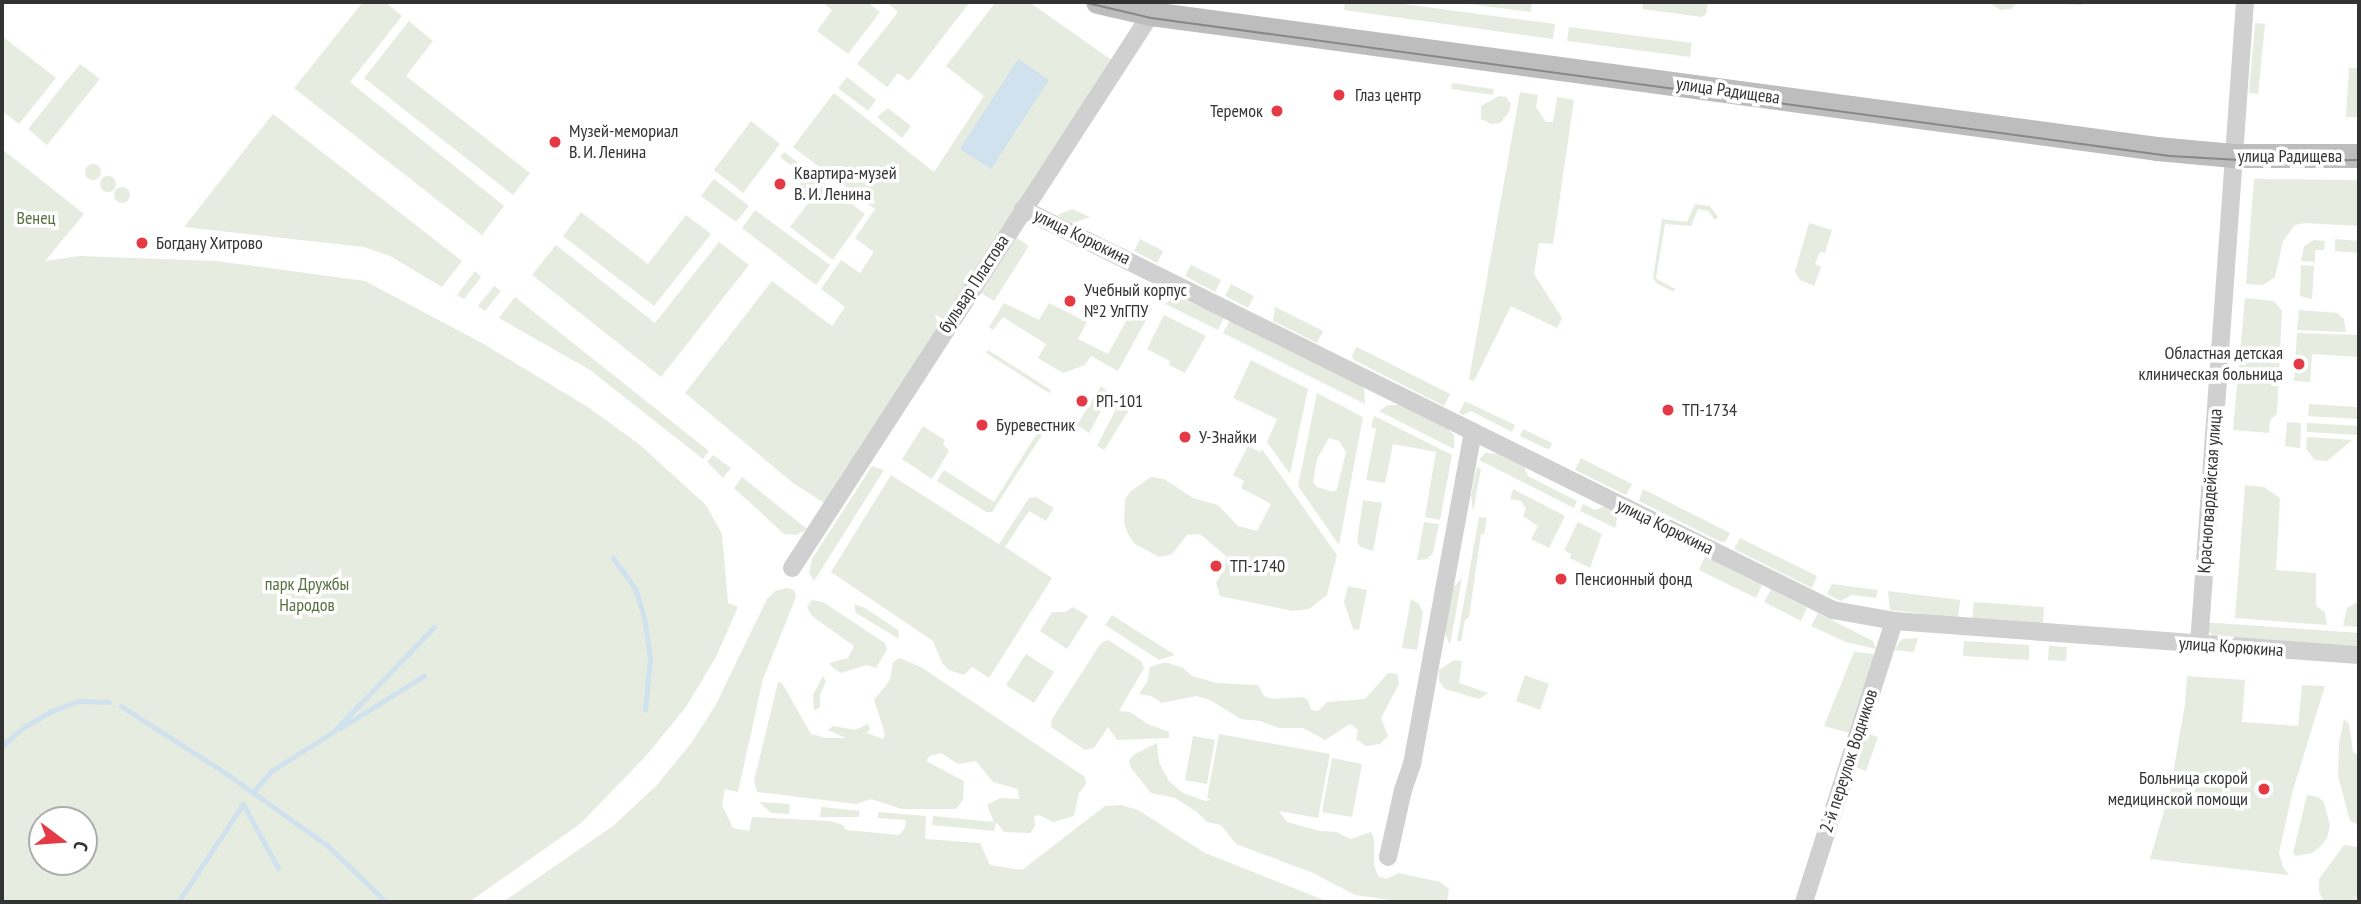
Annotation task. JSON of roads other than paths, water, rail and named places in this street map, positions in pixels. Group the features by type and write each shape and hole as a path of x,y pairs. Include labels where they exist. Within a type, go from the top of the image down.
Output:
{"street":[{"name":"улица Радищева","path":"1098,2 2157,149 2234,156 2359,156"},
{"name":"Красногвардейская улица","path":"2199,645 2245,2"},
{"name":"бульвар Пластова","path":"792,568 1155,8"},
{"name":"улица Корюкина","path":"1023,209 1833,610 1894,621 2359,655"},
{"path":"1388,857 1400,800 1412,764 1473,432"},
{"name":"2-й переулок Водников","path":"1804,902 1894,621"}],"water":[{"path":"1018,59 1049,80 991,169 960,149"}],"waterway":[{"path":"613,558 635,588 644,617 650,658 645,710"},
{"path":"253,792 271,771 333,732 434,627"},
{"path":"340,728 424,676"},
{"path":"2,746 24,727 52,711 78,701 109,702"},
{"path":"121,706 227,774 328,846 386,902"},
{"path":"178,902 243,804 278,868"}],"tram line":[{"path":"1083,2 1151,18 2170,156 2257,161 2359,160"}],"place":[{"name":"Глаз центр","path":"1339,95"},
{"name":"Теремок","path":"1277,111"},
{"name":"Музей-мемориал В. И. Ленина","path":"555,142"},
{"name":"Квартира-музей В. И. Ленина","path":"780,184"},
{"name":"Богдану Хитрово","path":"142,243"},
{"name":"Учебный корпус №2 УлГПУ","path":"1070,301"},
{"name":"Областная детская клиническая больница","path":"2299,364"},
{"name":"РП-101","path":"1082,401"},
{"name":"ТП-1734","path":"1668,410"},
{"name":"Буревестник","path":"982,425"},
{"name":"У-Знайки","path":"1185,437"},
{"name":"ТП-1740","path":"1216,566"},
{"name":"Пенсионный фонд","path":"1561,579"},
{"name":"Больница скорой медицинской помощи","path":"2264,789"}],"park label":[{"name":"Венец","path":"36,218"},
{"name":"парк Дружбы Народов","path":"307,595"}]}
